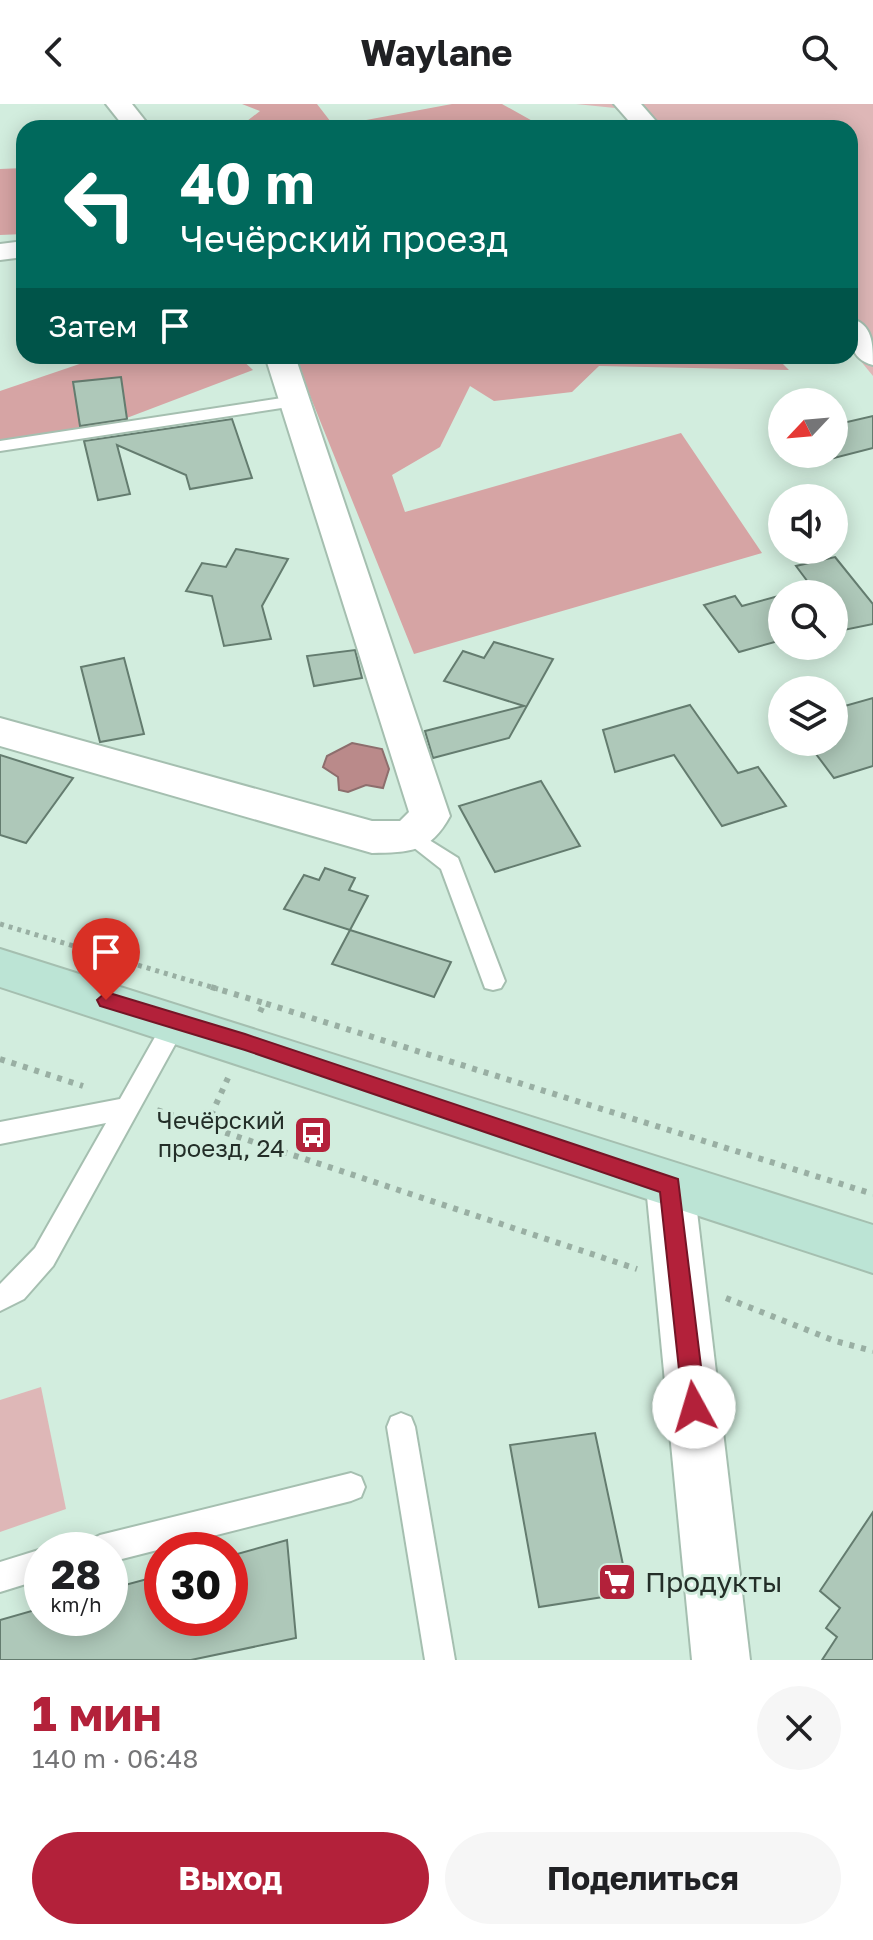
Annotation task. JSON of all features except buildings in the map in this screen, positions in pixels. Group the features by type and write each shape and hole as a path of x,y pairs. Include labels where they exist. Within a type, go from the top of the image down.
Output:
{"main road":[{"path":"0,968 176,1021 670,1186 873,1249"}],"street":[{"path":"119,104 132,120"},
{"path":"627,104 642,120"},
{"path":"858,337 873,356"},
{"path":"0,732 372,837 410,836 430,816 283,364"},
{"path":"670,1186 721,1660"}],"lane":[{"path":"0,446 295,401"},
{"path":"410,836 450,864 493,981"},
{"path":"0,1298 15,1290 44,1257 176,1021"},
{"path":"0,1133 129,1105"},
{"path":"401,1427 440,1660"},
{"path":"128,1543 351,1487"},
{"path":"0,1577 24,1570"}],"path":[{"path":"0,924 264,1003"},
{"path":"0,1059 129,1105 681,1281 835,1341 873,1351"},
{"path":"679,1131 873,1194"}],"shaded area":[{"path":"242,104 317,104 329,120 248,120 260,111"},
{"path":"452,104 502,104 531,120 366,120"},
{"path":"576,104 873,104 873,376 858,358 858,120 628,120 615,108"},
{"path":"16,168 16,234 0,235 0,169"},
{"path":"79,364 247,364 253,370 103,427 0,442 0,391"},
{"path":"297,364 783,364 789,370 599,366 572,392 494,401 470,386 440,447 392,475 405,512 681,433 762,553 414,654"},
{"path":"352,743 382,749 389,769 383,788 366,785 348,792 339,790 338,777 323,767 327,756"},
{"path":"41,1387 66,1509 0,1532 0,1400"}],"place":[{"name":"Чечёрский проезд, 24","path":"313,1135"},
{"name":"Продукты","path":"617,1582"}],"route":[{"path":"106,1000 245,1042 670,1186 694,1407"}]}
